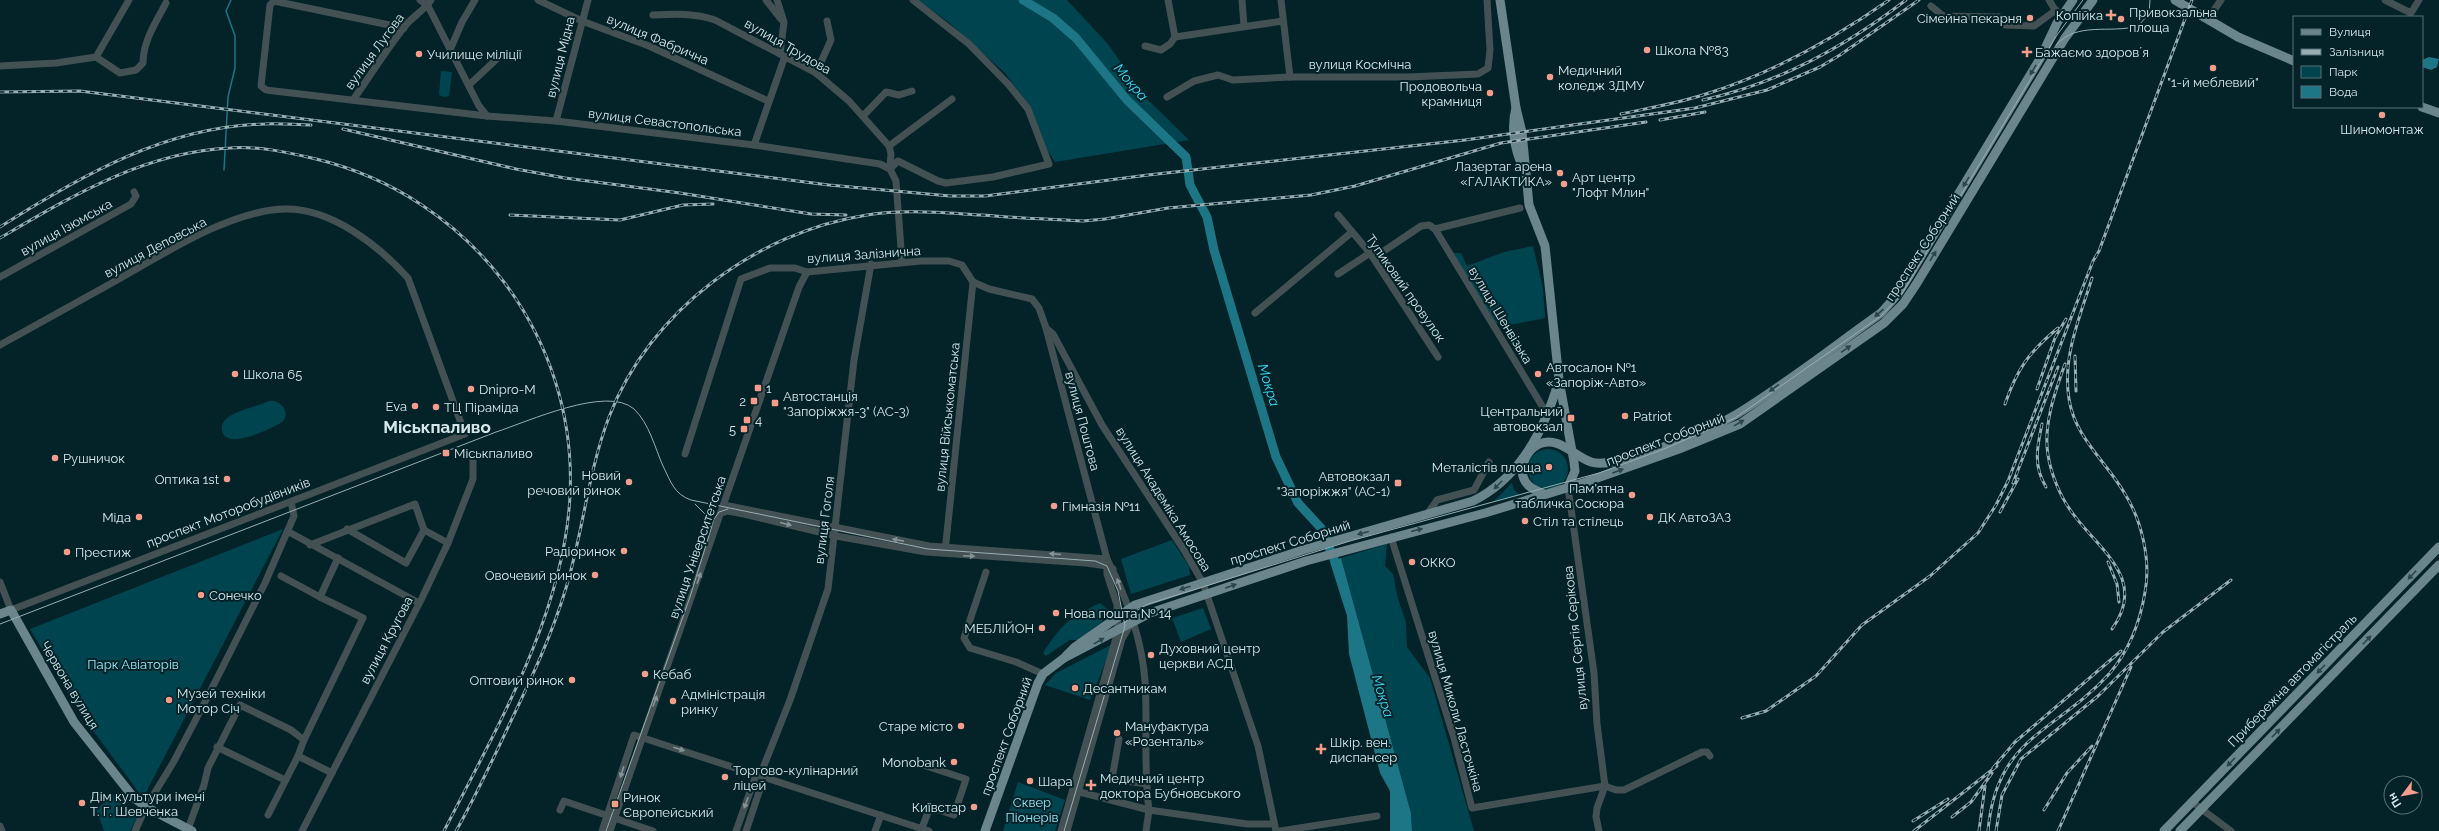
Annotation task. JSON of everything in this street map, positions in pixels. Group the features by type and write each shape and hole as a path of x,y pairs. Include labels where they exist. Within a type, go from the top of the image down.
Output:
{"main road":[{"path":"1500,0 1516,108 1528,206 1545,246 1559,380 1575,471 1568,488 1544,494 1528,484 1524,476 1523,466 1525,457 1547,414 1559,380"},
{"name":"проспект Соборний","path":"1571,450 1593,463 1610,462 1657,449 1736,415 1880,313 1895,298 2038,63 2059,20 2073,0"},
{"name":"проспект Соборний","path":"1568,488 1679,449 1740,424 1884,323 1903,304 2065,38 2092,0"},
{"path":"2175,0 2238,37 2293,61"},
{"path":"2054,31 2059,37 2065,38"},
{"path":"2423,106 2439,105"},
{"path":"2423,106 2439,113"},
{"path":"1895,298 1903,304"},
{"path":"1525,457 1532,448 1542,443 1552,442 1571,450"},
{"name":"проспект Соборний","path":"985,831 1043,674 1064,658 1075,647 1128,610 1153,598 1303,550 1473,501 1495,488 1525,457"},
{"name":"проспект Соборний","path":"1064,658 1118,631 1150,612 1207,595 1306,561 1390,537 1485,513 1544,494"},
{"name":"Прибережна автомагістраль","path":"2164,831 2439,547"},
{"name":"Прибережна автомагістраль","path":"2180,831 2439,565"},
{"name":"проспект Моторобудівників","path":"0,614 11,610"},
{"name":"Червона вулиця","path":"11,610 74,722 134,798 146,807 190,830"}],"street":[{"path":"96,57 129,0"},
{"path":"420,0 430,3 450,50 479,106 487,116"},
{"path":"450,50 462,22 475,0"},
{"name":"вулиця Фабрична","path":"538,0 582,21 649,46 768,101"},
{"name":"вулиця Мідна","path":"556,120 588,0"},
{"path":"766,0 784,22"},
{"path":"754,145 782,55 784,22 777,0"},
{"path":"890,169 898,161 938,181 946,183 994,177 1049,164 1028,109 1010,85 969,44 913,0"},
{"path":"1168,0 1175,37"},
{"path":"1242,0 1244,26"},
{"path":"1281,0 1290,77"},
{"name":"вулиця Космічна","path":"1167,97 1194,81 1218,75 1233,80 1290,77 1408,77 1478,74 1488,68 1490,50 1487,0"},
{"path":"2049,0 2056,10 2059,20"},
{"path":"2208,19 2221,0"},
{"path":"2385,0 2411,13 2419,0"},
{"name":"вулиця Севастопольська","path":"404,28 274,2 270,5 261,86 266,90 487,116 556,120 754,145 880,164 890,169"},
{"path":"0,66 56,63 96,57 120,73 136,70 143,63 143,53 149,34 166,3"},
{"name":"вулиця Лугова","path":"353,100 404,28 416,14 430,3"},
{"path":"1931,6 1943,16 2000,17 2005,25 2034,26 2056,10"},
{"name":"вулиця Трудова","path":"653,15 700,15 733,28 816,73 836,89 863,116 889,146"},
{"path":"816,73 831,40 827,21"},
{"path":"1145,46 1161,50 1170,44 1175,37 1283,21"},
{"path":"469,85 501,55"},
{"path":"863,116 886,92 905,94 912,91"},
{"path":"902,262 898,190 890,169 892,154 889,146 952,99"},
{"name":"вулиця Ізюмська","path":"0,277 131,204 136,196 134,192"},
{"path":"1338,274 1370,253 1378,255 1421,226 1429,225 1435,228 1520,208"},
{"name":"вулиця Деповська","path":"0,345 187,241 233,221 259,212 286,209 322,215 367,242 392,261 408,278 465,434"},
{"name":"Тупиковий провулок","path":"1338,215 1370,253 1438,357"},
{"name":"вулиця Шенвізька","path":"1435,228 1547,414"},
{"path":"1255,313 1352,232"},
{"name":"вулиця Залізнична","path":"686,454 741,279 770,268 795,268 807,272 871,264 902,262 956,262 962,265 973,282"},
{"name":"вулиця Гоголя","path":"763,768 790,700 828,589 836,532 854,360 871,264"},
{"name":"вулиця Університетська","path":"602,831 611,817 642,737 799,287 807,272"},
{"name":"вулиця Поштова","path":"973,282 990,289 1032,298 1039,308 1046,328 1109,567 1132,622 1145,682 1149,810 1146,831"},
{"name":"вулиця Військкоматська","path":"945,551 973,282"},
{"name":"вулиця Академіка Амосова","path":"1046,328 1053,334 1102,424 1188,555 1203,583 1258,746 1275,827"},
{"name":"проспект Моторобудівників","path":"11,610 465,434"},
{"name":"вулиця Кругова","path":"302,831 420,603 448,543 473,479 473,455"},
{"path":"1428,513 1437,500 1474,490 1489,462"},
{"name":"вулиця Сергія Серікова","path":"1568,488 1592,657 1598,731 1605,786"},
{"path":"135,831 146,807 173,763 207,698 288,532 294,516 292,502"},
{"path":"310,545 347,529 414,504 424,530 448,543"},
{"path":"724,505 836,532"},
{"path":"721,514 728,511 945,551 1109,567 1117,605 1118,631 1067,831"},
{"path":"347,529 406,562 424,530"},
{"path":"288,532 420,603"},
{"name":"вулиця Миколи Ласточкіна","path":"1390,537 1454,738 1472,808 1605,786 1616,790 1624,790 1702,752 1707,752 1710,756"},
{"path":"320,596 338,558"},
{"path":"986,572 964,638 966,643 970,648 1016,662 1043,674"},
{"path":"268,815 298,756 304,740 363,618 281,576"},
{"name":"Червона вулиця","path":"0,582 11,610"},
{"path":"1061,831 1077,791 1122,639 1132,622"},
{"path":"190,830 208,768 217,747 240,705 291,730 304,740"},
{"name":"вулиця Університетська","path":"610,831 611,817 634,735 642,737"},
{"path":"642,737 929,831"},
{"path":"1119,740 1112,779 1147,784"},
{"path":"217,747 285,780"},
{"path":"298,756 332,773"},
{"path":"922,828 930,807 954,815 966,779 926,766"},
{"path":"736,831 756,775"},
{"path":"746,831 764,777"},
{"path":"1599,831 1596,817 1597,808 1605,786"},
{"path":"1077,791 1149,810 1275,827"},
{"path":"560,810 564,801 653,831"},
{"path":"2192,802 2231,831"},
{"path":"875,831 881,815"},
{"path":"1280,831 1377,816"},
{"path":"0,826 2,831"}],"green space":[{"path":"918,0 1067,0 1107,43 1148,100 1189,140 1055,162 1047,150 1031,108 1005,73 947,21"},
{"path":"441,71 452,72 449,96 444,97 439,95"},
{"path":"1533,246 1543,288 1545,318 1510,325 1499,301 1499,321 1496,324 1453,253 1461,253 1467,266 1504,252"},
{"path":"269,401 274,401 282,406 286,413 283,421 248,437 231,439 225,436 222,427 226,419 240,411"},
{"path":"1552,449 1559,452 1565,458 1568,469 1567,477 1559,486 1552,489 1544,489 1537,486 1529,477 1528,465 1531,458 1540,450"},
{"path":"1512,483 1514,490 1520,495 1493,502"},
{"name":"Парк Авіаторів","path":"283,529 143,798 80,713 30,629"},
{"path":"1172,540 1189,566 1190,575 1131,594 1121,559"},
{"path":"1387,544 1385,566 1393,574 1398,599 1406,622 1407,647 1430,678 1474,831 1412,831 1411,813 1341,558"},
{"path":"1100,603 1108,610 1102,622 1078,640 1070,640 1046,656 1043,653 1055,635 1067,623 1081,613"},
{"path":"1203,608 1211,629 1181,642 1172,618"},
{"path":"1113,644 1090,700 1045,685 1056,673"},
{"name":"Сквер Піонерів","path":"1018,782 1065,800 1055,831 1003,831"},
{"path":"115,794 138,817 130,831 104,831 96,809"}],"water":[{"path":"2429,57 2439,59 2437,67 2431,70 2423,67 2423,60"},
{"path":"1341,558 1411,813 1412,831 1390,831 1390,791 1380,773 1349,654 1347,616 1330,562"}],"waterway":[{"path":"224,170 228,97 235,68 235,36 226,11 231,0"},
{"name":"Мокра","path":"1023,0 1053,18 1076,38 1127,100 1186,157 1190,185 1207,217 1214,250 1276,457 1298,503 1321,528 1339,571"}],"tram line":[{"path":"1124,624 1134,612 1148,604 1350,541 1599,473 1664,449 1735,418 1881,316 1901,295 2057,35 2083,0"},
{"path":"2056,45 2064,38 2074,33 2138,26 2149,14 2150,0"},
{"path":"0,624 546,414 587,403 605,401 622,403 634,409 644,421 671,482 677,491 691,500 928,549 1095,561 1107,566 1118,591 1125,626 1064,831"},
{"path":"695,504 708,517 711,529"},
{"path":"606,831 690,597 714,519 719,512 728,509"}],"railway":[{"path":"1621,114 1696,97 1731,86 1755,76 1824,42 1868,15 1889,0"},
{"path":"1703,100 1758,84 1810,61 1859,33 1906,0"},
{"path":"0,92 80,91 829,185 950,196 985,196 1148,175 1465,140 1695,108 1767,90 1820,67 1840,55 1919,0"},
{"path":"1742,718 1766,711 1816,676 1862,625 1930,576 1978,533 1996,505 2008,481 2093,261 2099,251 2192,0"},
{"path":"1660,120 1705,112"},
{"path":"456,831 518,706 541,657 554,623 572,567 602,438 609,417 627,379 651,344 679,311 711,283 747,259 785,239 826,224 867,215 896,212 924,212 1083,221 1105,219 1168,208 1311,195 1355,186 1501,143 1646,122"},
{"path":"0,227 30,208 93,173 126,157 159,144 194,134 229,127 271,124 311,125"},
{"path":"343,129 516,169 565,178 680,193 811,214 846,215"},
{"path":"0,238 82,192 138,167 198,151 230,148 262,149 316,159 371,178 422,205 466,240 504,282 534,329 555,381 568,437 570,496 565,540 555,584 541,627 524,670 505,711 444,831"},
{"path":"510,215 620,220 683,205 713,204"},
{"path":"1988,831 1993,799 2003,775 2016,755 2032,738 2090,693 2110,673 2129,645 2137,625 2143,603 2147,580 2146,554 2136,516 2125,494 2084,437 2072,413 2069,399 2067,383 2073,337 2092,278"},
{"path":"2037,389 2055,338 2066,319"},
{"path":"2005,404 2014,381 2025,362 2039,345 2058,328"},
{"path":"2075,356 2076,391"},
{"path":"2065,364 2054,397 2047,432 2049,462 2060,492 2067,505 2115,565 2122,579 2125,594 2122,611 2112,629"},
{"path":"2013,483 2058,367"},
{"path":"2042,424 2037,456 2039,472 2046,487"},
{"path":"2000,512 2018,479"},
{"path":"2108,562 2117,584 2119,602"},
{"path":"1996,831 2002,795 2021,759 2098,696 2163,632 2231,580"},
{"path":"1993,768 2015,742 2121,651"},
{"path":"2058,831 2131,667"},
{"path":"2044,810 2067,773 2092,746"},
{"path":"1914,831 1997,766"},
{"path":"1952,817 1971,802 1992,773"},
{"path":"1979,831 1985,786"},
{"path":"1913,821 1948,799"}],"place":[{"name":"Копійка","path":"2111,15"},
{"name":"Сімейна пекарня","path":"2030,18"},
{"name":"Привокзальна площа","path":"2121,19"},
{"name":"Школа №83","path":"1647,50"},
{"name":"Бажаємо здоровʼя","path":"2027,52"},
{"name":"Училище міліції","path":"419,54"},
{"name":"\"1-й меблевий\"","path":"2213,68"},
{"name":"Медичний коледж ЗДМУ","path":"1550,77"},
{"name":"Продовольча крамниця","path":"1490,93"},
{"name":"Шиномонтаж","path":"2382,115"},
{"name":"Лазертаг арена «ГАЛАКТИКА»","path":"1560,173"},
{"name":"Арт центр \"Лофт Млин\"","path":"1564,184"},
{"name":"Школа 65","path":"235,374"},
{"name":"Автосалон №1 «Запоріж-Авто»","path":"1538,374"},
{"name":"1","path":"758,388"},
{"name":"Dnipro-M","path":"471,389"},
{"name":"2","path":"754,401"},
{"name":"Автостанція \"Запоріжжя-3\" (АС-3)","path":"775,403"},
{"name":"Eva","path":"415,406"},
{"name":"ТЦ Піраміда","path":"436,407"},
{"name":"Patriot","path":"1625,416"},
{"name":"Центральний автовокзал","path":"1571,418"},
{"name":"4","path":"747,420"},
{"name":"5","path":"744,429"},
{"name":"Міськпаливо","path":"446,453"},
{"name":"Рушничок","path":"55,458"},
{"name":"Металістів площа","path":"1549,467"},
{"name":"Оптика 1st","path":"227,479"},
{"name":"Новий речовий ринок","path":"629,482"},
{"name":"Автовокзал \"Запоріжжя\" (АС-1)","path":"1398,483"},
{"name":"Пам'ятна табличка Сосюра","path":"1632,495"},
{"name":"Гімназія №11","path":"1054,506"},
{"name":"Міда","path":"139,517"},
{"name":"ДК АвтоЗАЗ","path":"1650,517"},
{"name":"Стіл та стілець","path":"1525,521"},
{"name":"Радіоринок","path":"624,551"},
{"name":"Престиж","path":"67,552"},
{"name":"ОККО","path":"1412,562"},
{"name":"Овочевий ринок","path":"595,575"},
{"name":"Сонечко","path":"201,595"},
{"name":"Нова пошта № 14","path":"1056,613"},
{"name":"МЕБЛІЙОН","path":"1042,628"},
{"name":"Духовний центр церкви АСД","path":"1151,655"},
{"name":"Кебаб","path":"645,674"},
{"name":"Оптовий ринок","path":"572,680"},
{"name":"Десантникам","path":"1075,688"},
{"name":"Музей техніки Мотор Січ","path":"169,700"},
{"name":"Адміністрація ринку","path":"673,701"},
{"name":"Старе мiсто","path":"961,726"},
{"name":"Мануфактура «Розенталь»","path":"1117,733"},
{"name":"Шкір. вен. диспансер","path":"1321,749"},
{"name":"Monobank","path":"954,762"},
{"name":"Торгово-кулінарний ліцей","path":"725,777"},
{"name":"Шара","path":"1030,781"},
{"name":"Медичний центр доктора Бубновського","path":"1091,785"},
{"name":"Дім культури імені Т. Г. Шевченка","path":"82,803"},
{"name":"Ринок Європейський","path":"615,804"},
{"name":"Київстар","path":"974,807"}],"district":[{"name":"Міськпаливо","path":"437,427"}]}
